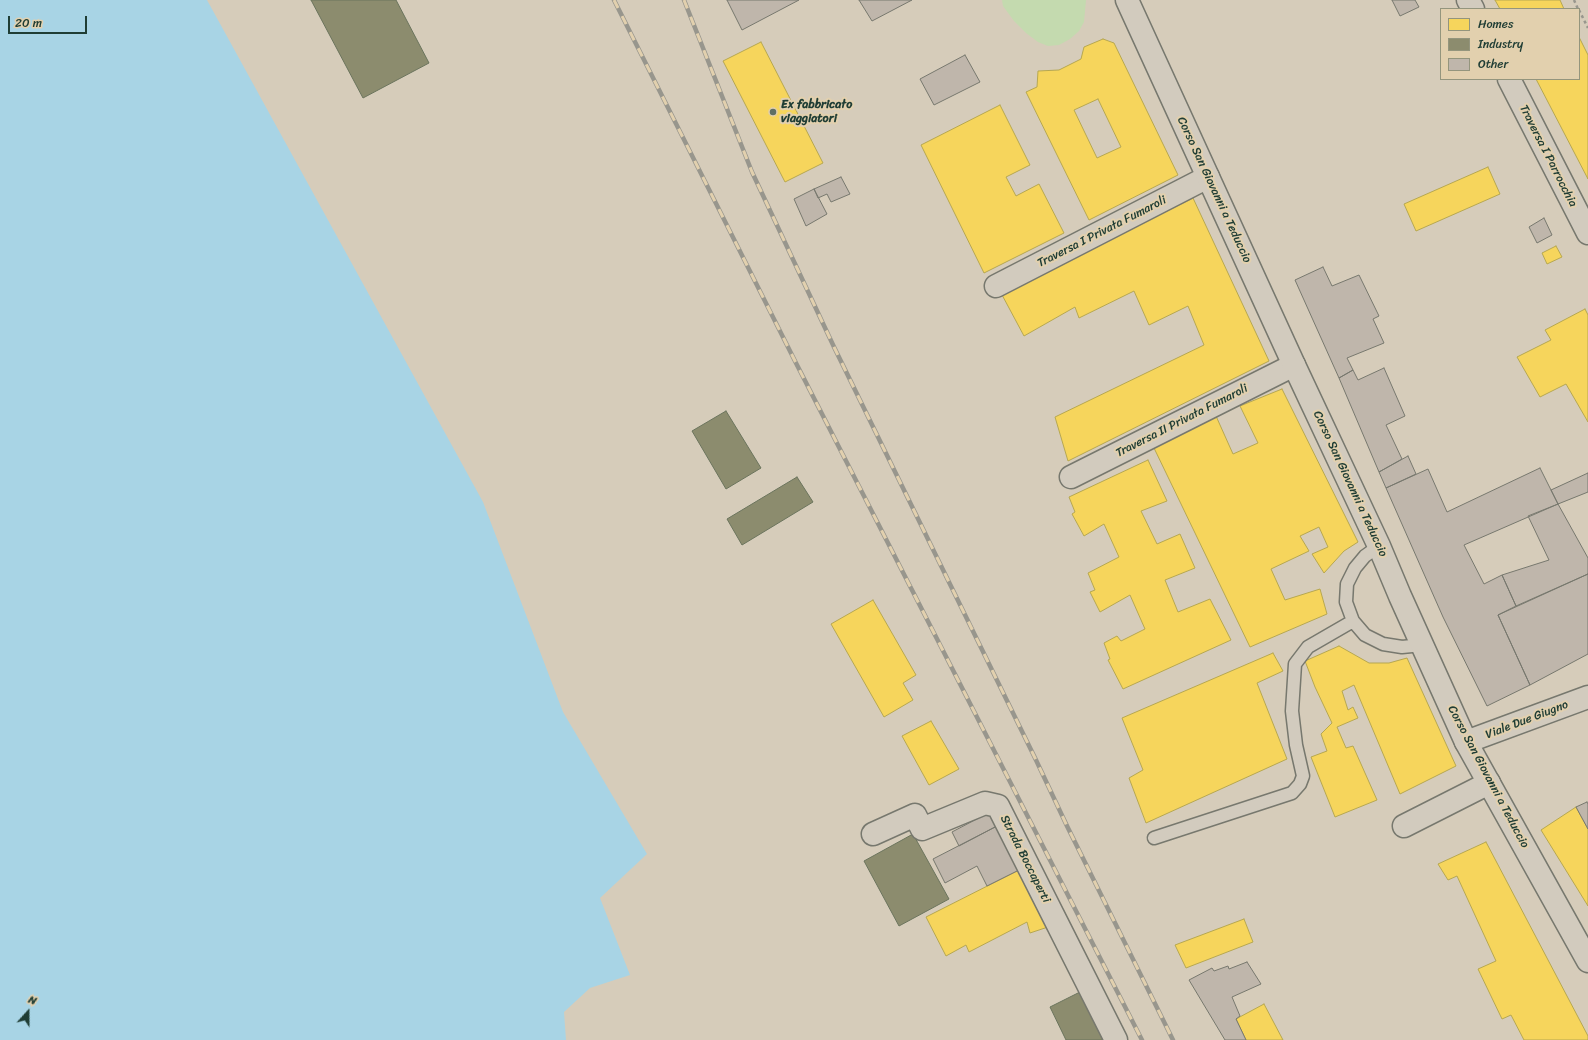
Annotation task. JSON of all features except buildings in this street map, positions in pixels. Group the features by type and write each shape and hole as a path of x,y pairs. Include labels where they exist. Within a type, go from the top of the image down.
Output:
{"street":[{"name":"Corso San Giovanni a Teduccio","path":"1127,0 1294,365 1379,546 1466,742 1588,961"},
{"name":"Traversa I Parrocchia","path":"1510,80 1588,233"},
{"name":"Traversa I Privata Fumaroli","path":"996,286 1208,177"},
{"name":"Traversa II Privata Fumaroli","path":"1071,477 1294,365"},
{"name":"Viale Due Giugno","path":"1466,742 1588,697"},
{"path":"1404,826 1489,783"},
{"name":"Strada Boccaperti","path":"873,834 915,815 922,828 985,803 998,806 1116,1040"}],"lane":[{"path":"1379,546 1365,556 1355,568 1348,584 1346,602 1353,621 1365,635 1383,644 1402,647 1422,645"},
{"path":"1154,838 1292,793 1300,784 1303,776 1296,745 1292,711 1295,664 1308,647 1353,621"}],"path":[{"path":"1580,12 1588,28"}],"green space":[{"path":"1002,0 1086,0 1084,22 1079,31 1070,39 1059,45 1048,46 1038,42 1014,21 1003,6"}],"water":[{"path":"0,0 207,0 483,502 563,712 647,854 600,898 630,975 590,988 564,1012 566,1040 0,1040"}],"railway":[{"path":"614,0 797,365 1142,1040"},
{"path":"684,0 752,172 834,347 1173,1040"}],"place":[{"name":"Ex fabbricato viaggiatori","path":"773,112"}]}
